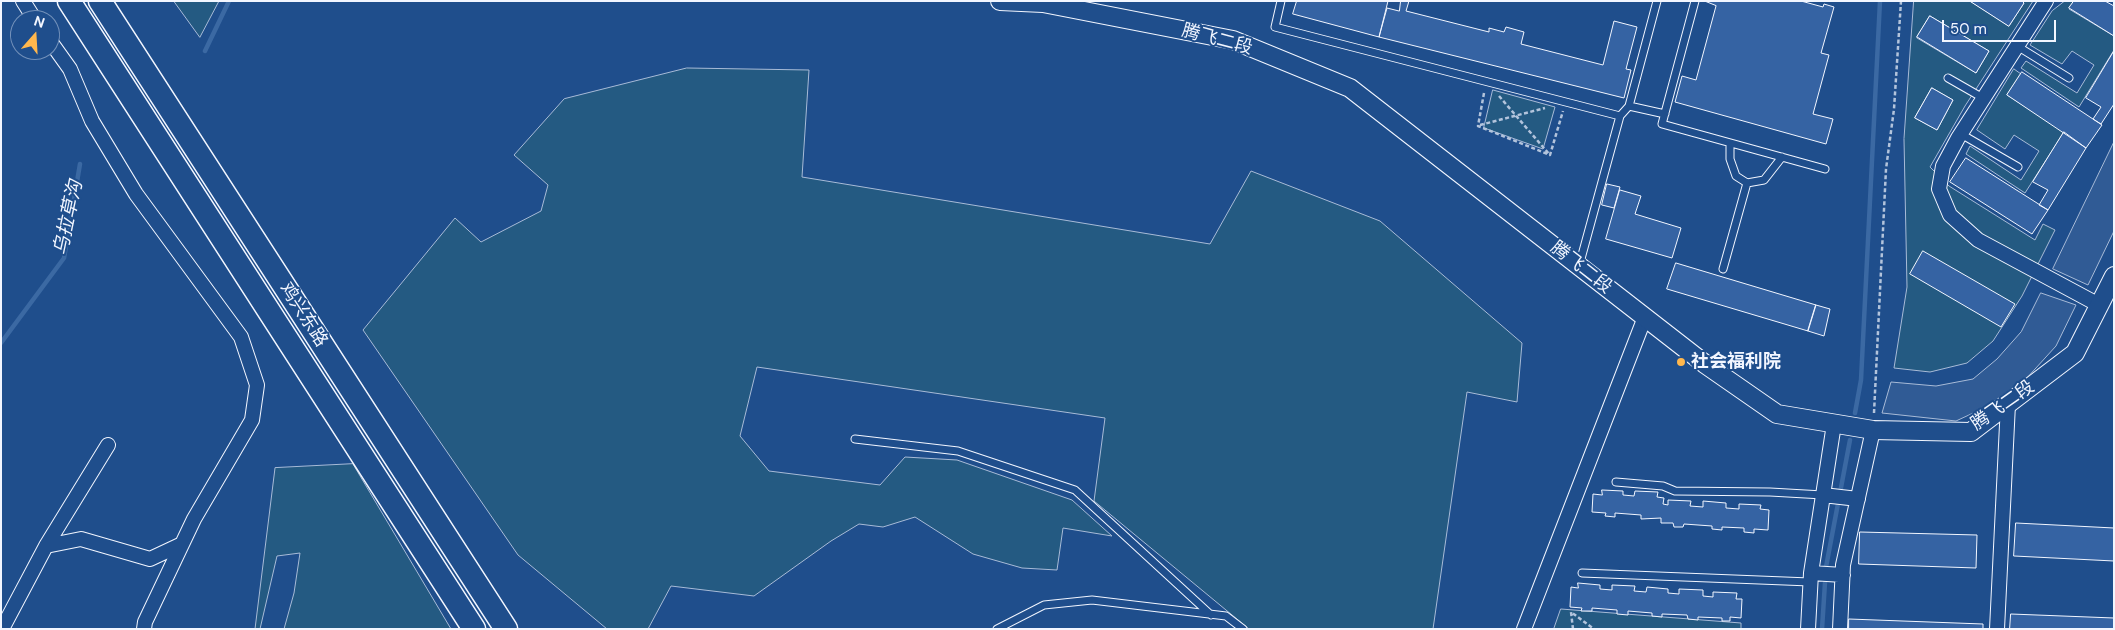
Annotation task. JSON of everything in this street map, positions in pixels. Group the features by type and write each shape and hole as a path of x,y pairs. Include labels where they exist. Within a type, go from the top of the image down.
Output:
{"highway":[{"name":"鸡兴东路","path":"70,1 474,629"},
{"name":"鸡兴东路","path":"100,1 506,629"}],"street":[{"name":"腾飞二段","path":"1000,1 1043,3 1233,40 1350,88 1705,364 1777,414 1873,430 1971,432 2074,353 2114,276"},
{"path":"2046,1 1960,134 1942,166 1939,189 1950,215 1978,240 2099,305"},
{"path":"60,56 70,70 92,121 136,194 241,337 257,384 252,420 194,519 145,622 144,629"},
{"path":"1524,629 1645,317"},
{"path":"1997,629 2008,404"},
{"path":"1808,629 1811,578 1834,424"},
{"path":"1840,629 1842,575 1873,430"},
{"path":"2,629 46,546 108,445"},
{"path":"1823,494 1858,499"},
{"path":"46,546 80,539 150,559 182,544"},
{"path":"1811,578 1842,575"}],"lane":[{"path":"1282,1 1275,27 1620,116"},
{"path":"1579,266 1620,116 1629,106 1657,1"},
{"path":"1695,1 1662,124 1825,169"},
{"path":"2016,46 2069,78"},
{"path":"1948,78 1983,98"},
{"path":"1629,106 1665,114"},
{"path":"1960,134 2018,167"},
{"path":"1730,143 1730,159 1736,176 1747,183 1764,180 1782,157"},
{"path":"1723,269 1747,183"},
{"path":"855,438 958,451 1075,490 1211,615"},
{"path":"1616,482 1663,486 1675,491 1823,494"},
{"path":"1582,573 1811,578"},
{"path":"996,629 1044,605 1092,600 1226,616 1242,629"}],"path":[{"path":"1873,430 1886,169 1894,109 1901,1"},
{"path":"1486,82 1550,155"},
{"path":"1478,126 1486,82"},
{"path":"1478,126 1565,102"},
{"path":"1550,155 1565,102"},
{"path":"1478,126 1550,155"},
{"path":"1574,629 1571,612 1594,629"}],"shaded area":[{"path":"174,1 219,1 200,37"},
{"path":"1914,1 1970,1 2009,26 2024,3 2022,1 2033,1 1965,106 1930,167 1949,186 2035,240 2043,224 2055,230 2022,296 1993,341 1967,363 1930,372 1894,368 1907,287 1904,139","holes":["1930,16 1989,51 1976,73 1917,38","1932,88 1953,100 1937,130 1915,118"]},
{"path":"2065,1 2074,1 2069,9 2114,36 2114,50 2079,107 2021,68 2026,61 2077,93 2094,65 2072,51 2062,64 2030,45 2052,11"},
{"path":"687,68 809,70 802,177 1210,244 1251,171 1380,221 1522,343 1517,402 1467,392 1433,629 1249,629 1094,501 1105,418 757,367 740,436 769,471 880,485 905,457 957,460 1072,500 1112,536 1063,528 1057,570 1022,568 973,554 915,517 883,527 859,524 831,541 754,596 671,586 648,629 607,629 518,555 363,330 455,218 481,242 541,211 548,185 514,155 564,99"},
{"path":"2014,69 2021,74 2007,95 2064,132 2025,193 1966,154 1970,146 2021,180 2039,151 2014,135 2005,149 1977,130"},
{"path":"1493,90 1555,107 1543,149 1484,128"},
{"path":"2114,142 2114,231 2088,285 2053,269"},
{"path":"2041,293 2076,305 2056,346 2025,380 1984,408 1956,421 1882,413 1891,382 1936,386 1973,379 1997,359 2021,332"},
{"path":"353,464 451,629 284,629 294,593 300,553 277,556 260,629 255,629 275,468"},
{"path":"1561,609 1741,623 1741,629 1554,629"}],"building":[{"path":"1297,1 1388,1 1379,37 1293,14"},
{"path":"1401,1 1409,1 1406,11 1489,32 1489,28 1504,32 1506,27 1524,32 1521,44 1603,65 1614,21 1637,27 1626,69 1631,70 1624,98 1379,37 1387,8 1399,11"},
{"path":"1705,1 1801,1 1823,7 1824,4 1834,7 1821,53 1829,55 1813,114 1833,119 1826,144 1675,102 1682,76 1696,80 1716,6"},
{"path":"1970,1 2022,1 2024,3 2009,26"},
{"path":"2074,1 2105,1 2114,6 2114,36 2069,8"},
{"path":"1930,16 1989,51 1976,73 1917,37"},
{"path":"2114,51 2114,104 2101,124 2093,119 2101,107 2086,98"},
{"path":"2022,72 2102,125 2086,148 2007,95"},
{"path":"1932,88 1953,100 1937,130 1915,118"},
{"path":"2064,132 2086,148 2048,210 2039,205 2048,190 2033,182"},
{"path":"1966,158 2048,210 2032,234 1950,182"},
{"path":"1607,184 1620,187 1614,208 1602,205"},
{"path":"1620,190 1641,196 1635,214 1681,228 1672,258 1606,239"},
{"path":"1923,251 2015,304 2001,327 1910,274"},
{"path":"1676,263 1816,305 1808,331 1667,289"},
{"path":"1816,305 1830,309 1824,336 1808,331"},
{"path":"1602,490 1623,491 1623,495 1634,496 1635,491 1658,492 1657,497 1664,498 1663,504 1668,505 1668,500 1691,501 1690,506 1703,507 1703,501 1726,503 1726,508 1739,509 1739,504 1761,505 1760,509 1769,510 1768,530 1754,529 1754,533 1744,532 1744,528 1722,527 1722,530 1712,529 1712,526 1684,524 1683,527 1674,527 1673,523 1661,523 1661,518 1641,519 1641,515 1615,513 1615,517 1605,516 1606,513 1592,512 1593,494 1602,495"},
{"path":"2016,523 2114,528 2114,561 2014,556"},
{"path":"1860,532 1977,535 1976,568 1859,564"},
{"path":"1578,583 1600,585 1600,589 1612,590 1612,585 1635,586 1634,591 1646,592 1647,587 1668,589 1668,593 1679,594 1679,589 1703,590 1703,596 1713,597 1713,592 1737,593 1736,599 1742,599 1741,618 1730,617 1730,621 1722,621 1722,618 1698,617 1698,620 1688,619 1687,615 1662,614 1662,617 1652,616 1652,613 1628,611 1628,615 1617,614 1617,610 1592,608 1592,611 1581,611 1582,608 1570,607 1571,587 1578,588"},
{"path":"2011,614 2114,618 2114,629 2010,629"},
{"path":"1849,619 1983,624 1983,629 1849,629"}],"waterway":[{"path":"205,51 229,1"},
{"path":"1855,413 1861,380 1880,1"},
{"name":"乌拉草沟","path":"1,343 64,258 80,164"},
{"path":"1822,629 1826,567 1850,440"}],"place":[{"name":"社会福利院","path":"1681,362"}]}
